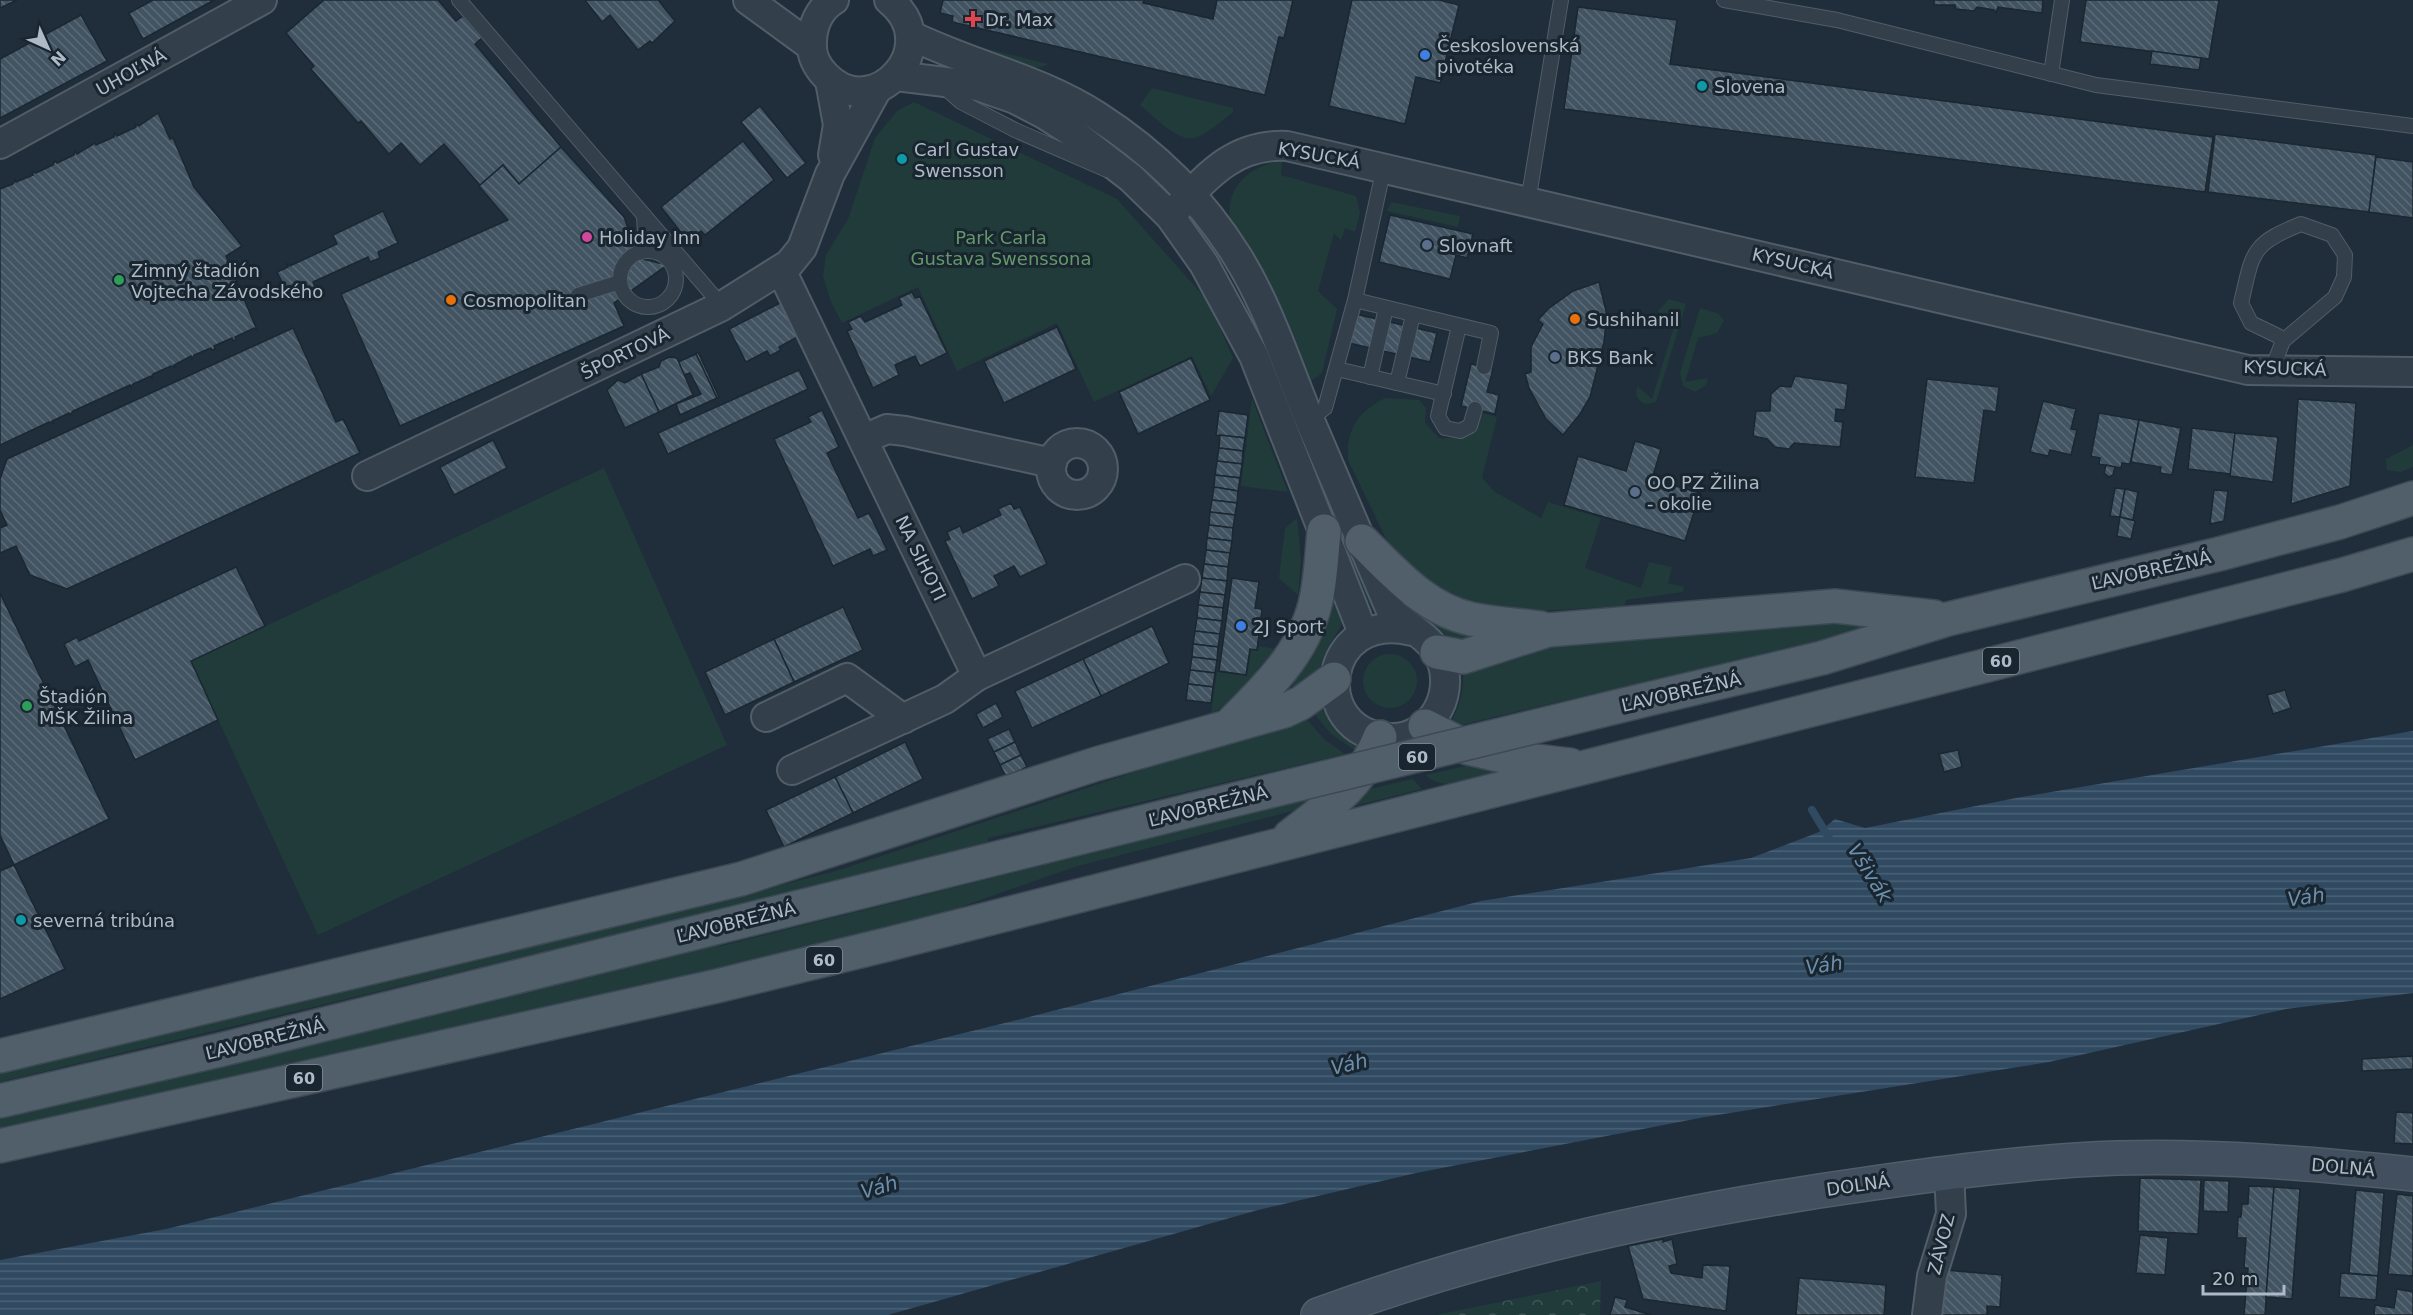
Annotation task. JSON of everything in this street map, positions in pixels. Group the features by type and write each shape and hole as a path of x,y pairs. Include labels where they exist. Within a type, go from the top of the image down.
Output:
{"main road":[{"name":"ĽAVOBREŽNÁ","path":"0,1101 1822,658 1948,619 2219,554 2340,522 2413,498"},
{"path":"1227,727 1276,677 1296,652 1317,596 1324,531"},
{"path":"1362,541 1414,591 1439,608 1470,619 1548,630 1834,606 1948,619"},
{"name":"60","path":"0,1146 717,986 1590,767 2342,575 2413,554"},
{"path":"1437,652 1463,657 1548,630"},
{"path":"0,1056 741,879 1096,764 1284,711 1334,679"},
{"path":"1425,726 1468,748 1511,758 1590,767"},
{"path":"1279,844 1338,799 1372,760 1380,737"},
{"name":"DOLNÁ","path":"1318,1315 1459,1270 1612,1230 1781,1196 1949,1172 2062,1161 2172,1158 2318,1164 2413,1174"}],"street":[{"name":"UHOĽNÁ","path":"0,144 262,0"},
{"path":"748,0 812,46"},
{"path":"829,1 819,14 813,30 812,46 818,65 830,81 852,90 886,82 938,81 978,86 1015,99 1069,130 1131,178 1170,216 1186,237 1226,301 1254,356 1363,633"},
{"path":"886,82 908,57 910,35 903,14 894,2"},
{"path":"910,35 945,52 1054,93 1095,114 1152,154 1190,195 1237,256 1256,292 1392,613 1412,631 1426,639 1437,652 1443,666 1446,682 1443,699 1436,714 1425,726 1404,736 1380,737 1365,732 1352,723 1342,711 1336,696 1334,679 1343,653 1363,633 1379,628 1396,627 1412,631"},
{"name":"ŠPORTOVÁ","path":"830,81 838,125 830,174"},
{"name":"ŠPORTOVÁ","path":"367,476 684,325 713,296 781,270 802,248 830,174 886,82"},
{"name":"KYSUCKÁ","path":"1170,216 1190,195 1238,154 1252,148 1287,146 2248,370 2413,372"},
{"name":"NA SIHOTI","path":"781,270 977,676"},
{"path":"864,439 887,429 905,431 1052,463"},
{"path":"792,771 945,699 977,676 1185,579"},
{"path":"766,717 847,678 903,719"},
{"name":"ZÁVOZ","path":"1927,1315 1932,1276 1952,1214 1949,1172"}],"lane":[{"path":"459,0 713,296"},
{"path":"1528,202 1561,0"},
{"path":"1724,0 1837,20 2096,85 2413,126"},
{"path":"2051,74 2062,0"},
{"path":"1275,411 1311,422 1325,408 1354,300 1384,167"},
{"path":"639,253 645,234 644,215"},
{"path":"2272,369 2283,341 2335,297 2343,277 2345,255 2332,235 2301,224 2271,236 2252,254 2241,303 2251,323 2278,336 2283,341"},
{"path":"646,307 664,302 671,295 676,278 674,270 664,256 647,251 639,253 625,264 620,282 628,299 646,307 669,322 684,325"},
{"path":"676,278 713,296"},
{"path":"578,295 620,282"},
{"path":"1354,300 1491,333 1484,367"},
{"path":"1370,376 1386,308"},
{"path":"1397,383 1413,315"},
{"path":"1459,326 1438,416 1445,428 1460,431 1470,426 1475,410"},
{"path":"1337,369 1444,394"}],"green space":[{"path":"960,42 1048,64 1040,67 1017,65"},
{"path":"1152,88 1233,108 1233,112 1202,135 1182,137 1167,128 1140,105"},
{"name":"Park Carla Gustava Swenssona","path":"914,102 1117,199 1208,301 1233,358 1211,396 1192,356 1094,402 1057,323 957,371 918,287 842,323 831,302 823,276 826,255 848,219 875,138 897,111"},
{"path":"1282,161 1281,175 1356,196 1360,213 1355,232 1345,228 1341,240 1334,233 1318,291 1337,309 1322,373 1311,381 1306,380 1230,224 1231,199 1241,180 1259,168"},
{"path":"1391,202 1460,216 1458,227 1387,211"},
{"path":"1669,299 1686,304 1656,402 1645,404 1637,397 1637,386 1652,399 1673,330 1658,311"},
{"path":"1700,308 1717,313 1724,320 1717,333 1698,338 1685,382 1708,378 1706,385 1695,392 1683,386 1680,373"},
{"path":"1385,398 1419,400 1426,408 1425,423 1439,438 1458,435 1477,412 1497,417 1482,478 1495,492 1541,518 1548,502 1601,518 1585,568 1641,588 1649,562 1672,567 1668,583 1684,587 1683,592 1626,600 1625,606 1520,612 1450,600 1394,555 1348,460 1349,439 1356,423 1368,409"},
{"path":"1252,399 1288,492 1241,486"},
{"path":"2413,445 2413,467 2401,472 2387,470 2386,459"},
{"path":"604,468 727,745 318,935 191,661"},
{"path":"1335,513 1379,608 1368,613 1330,515"},
{"path":"1297,518 1301,560 1298,595 1279,578 1285,528"},
{"path":"1330,584 1343,612 1341,626 1327,649 1316,676 1299,692 1288,681"},
{"path":"1394,589 1493,633 1457,643 1406,609"},
{"path":"1893,619 1893,623 1448,728 1460,701 1463,671 1571,642"},
{"path":"1259,646 1276,649 1258,669 1263,673 1231,701 1211,714 1217,672 1247,676 1251,650 1258,651"},
{"path":"1385,654 1395,654 1405,658 1413,666 1417,681 1413,696 1405,704 1395,708 1385,708 1375,704 1367,696 1363,686 1363,676 1367,666 1375,658"},
{"path":"1320,707 1344,736 1367,748 1356,751 1331,734 1312,711"},
{"path":"1304,716 1324,739 1345,754 988,838 989,845 0,1082 0,1071 724,900 839,870"},
{"path":"1482,762 1504,771 1453,784 1434,781 1426,775"},
{"path":"1413,779 1422,789 1350,807 1361,791"},
{"path":"1354,788 1324,803 1074,867 944,913 821,945 0,1130 0,1118 715,944 721,946"},
{"path":"1601,1281 1600,1315 1437,1315"}],"water":[{"name":"Váh","path":"2413,731 2413,993 2286,1009 2049,1062 1705,1117 1416,1173 1258,1210 888,1315 0,1315 0,1260 166,1229 1029,1017 1481,901 1751,858 1819,832 1835,819 1865,828 2016,798"}],"building":[{"path":"0,0 17,0 0,8"},
{"path":"153,0 214,0 143,39 129,13"},
{"path":"324,0 438,0 456,21 463,16 482,38 475,44 561,147 519,184 503,165 480,185 444,144 420,165 401,143 389,154 361,121 358,123 311,69 314,66 286,33"},
{"path":"585,0 658,0 675,21 652,43 650,41 638,50 610,15 602,22"},
{"path":"943,0 1144,0 1143,3 1213,19 1217,0 1293,0 1284,38 1279,37 1265,95 952,22 953,16 940,13"},
{"path":"1352,0 1439,0 1459,5 1440,83 1416,77 1405,124 1329,106"},
{"path":"1934,0 2043,0 2042,13 1998,7 1996,13 1994,10 1977,7 1974,11 1956,9 1955,5 1934,5"},
{"path":"2086,0 2219,0 2209,59 2080,42"},
{"name":"Slovena","path":"1578,7 1677,20 1670,64 2213,137 2205,192 1564,109"},
{"path":"81,15 107,61 0,118 0,59"},
{"path":"2152,51 2201,58 2199,70 2150,64"},
{"path":"760,106 806,163 787,178 741,122"},
{"name":"Zimný štadión Vojtecha Závodského","path":"158,113 170,139 173,138 194,187 242,246 226,256 257,330 254,328 235,337 233,341 232,338 214,346 215,349 211,348 194,355 192,359 191,356 174,365 175,367 171,366 153,374 152,378 151,376 131,387 130,385 73,411 70,415 69,413 52,421 53,423 49,422 0,445 0,189 13,184 15,180 16,182 33,175 32,172 36,173 53,165 55,161 57,163 74,155 75,151 77,154 95,143 96,145 114,137 115,133 117,136 136,127 135,124 139,126"},
{"path":"2215,134 2376,155 2369,212 2208,192"},
{"path":"743,141 774,180 705,235 701,231 688,241 661,207"},
{"path":"561,147 624,217 639,258 667,265 614,303 624,326 400,426 341,294 508,220 479,186 503,165 519,184"},
{"path":"2376,157 2413,162 2413,218 2369,212"},
{"path":"383,211 398,243 378,252 380,258 370,262 368,257 313,282 315,287 290,298 277,272 288,267 287,264 290,266 337,244 333,235"},
{"name":"Slovnaft","path":"1390,215 1473,234 1467,258 1456,255 1450,279 1379,262"},
{"path":"1495,239 1510,243 1508,253 1492,249"},
{"path":"1599,282 1607,315 1604,342 1590,397 1563,435 1546,419 1529,388 1525,374 1531,372 1531,347 1543,324 1538,320 1548,309 1573,291"},
{"path":"912,292 915,298 920,297 947,353 920,366 915,356 895,365 899,375 873,388 847,331 852,329 848,322 861,316 865,322 902,305 899,298"},
{"path":"784,301 801,335 779,347 781,350 770,356 767,351 746,362 729,329"},
{"path":"1355,314 1437,333 1430,362 1349,343"},
{"path":"1057,327 1076,369 1004,403 984,361"},
{"path":"293,328 336,422 343,419 360,453 67,589 30,575 16,546 0,553 0,528 7,525 0,510 0,479 7,459"},
{"path":"698,352 719,397 717,398 696,354"},
{"path":"696,354 717,398 680,415 676,404 701,394 690,373 684,375 678,362"},
{"path":"669,357 677,358 693,395 659,412 641,374 659,367 661,361"},
{"path":"1191,358 1210,400 1138,434 1119,392"},
{"path":"1471,364 1493,369 1487,392 1499,395 1495,414 1461,406"},
{"path":"799,370 808,389 668,454 658,433"},
{"path":"641,374 659,412 625,428 607,390 618,380 625,383"},
{"path":"1795,376 1848,384 1845,410 1836,409 1835,421 1843,422 1840,447 1794,443 1789,449 1775,447 1767,439 1753,436 1756,411 1770,411 1771,394 1780,386 1791,387"},
{"path":"1927,379 1999,387 1996,412 1984,410 1974,483 1915,477"},
{"path":"2298,399 2356,403 2350,486 2291,504"},
{"path":"2043,401 2076,409 2071,429 2077,430 2071,455 2050,450 2048,456 2030,452"},
{"path":"822,410 839,447 827,453 858,518 869,513 887,550 873,556 870,549 833,566 774,439 811,422 808,417"},
{"path":"1219,411 1248,415 1245,438 1216,435"},
{"path":"2099,413 2139,420 2130,464 2122,463 2121,468 2099,464 2100,458 2091,456"},
{"path":"2139,420 2181,428 2172,475 2160,473 2161,467 2131,462"},
{"path":"2192,428 2235,433 2231,474 2188,469"},
{"path":"2235,433 2278,437 2273,482 2230,476"},
{"path":"1220,435 1245,438 1243,451 1219,448"},
{"path":"493,440 507,468 454,495 440,467"},
{"path":"1635,441 1661,449 1652,479 1700,493 1685,541 1564,505 1578,456 1626,471"},
{"path":"1219,448 1243,451 1242,464 1217,461"},
{"path":"1217,461 1242,464 1240,478 1215,475"},
{"path":"2106,465 2115,467 2113,475 2109,477 2104,473"},
{"path":"1215,475 1240,478 1238,491 1214,487"},
{"path":"1214,487 1238,491 1237,503 1212,500"},
{"path":"2115,488 2125,489 2120,517 2110,516"},
{"path":"2125,489 2138,492 2133,520 2120,517"},
{"path":"2214,490 2228,491 2224,521 2210,524"},
{"path":"1212,500 1237,503 1235,515 1210,512"},
{"path":"1011,503 1014,509 1020,507 1047,564 1020,577 1014,566 994,576 999,586 972,599 945,541 950,539 947,532 960,526 963,533 1001,515 998,509"},
{"path":"1210,512 1235,515 1233,528 1209,525"},
{"path":"2120,517 2135,521 2131,539 2117,536"},
{"path":"1209,525 1233,528 1232,541 1207,538"},
{"path":"1207,538 1232,541 1230,553 1206,550"},
{"path":"1206,550 1230,553 1228,567 1204,564"},
{"path":"1204,564 1228,567 1227,581 1202,578"},
{"path":"236,567 265,626 191,661 218,720 135,760 88,660 75,667 64,644 77,637 79,641"},
{"path":"1202,578 1227,581 1225,595 1200,592"},
{"path":"1232,578 1259,582 1255,608 1262,609 1257,650 1250,649 1246,675 1219,671"},
{"path":"1200,592 1225,595 1223,608 1198,605"},
{"name":"Štadión MŠK Žilina","path":"0,593 109,819 14,865 0,835"},
{"path":"1198,605 1223,608 1222,621 1197,618"},
{"path":"843,607 863,650 794,682 774,639"},
{"path":"1197,618 1222,621 1220,634 1195,631"},
{"path":"1152,626 1169,663 1101,696 1083,659"},
{"path":"1195,631 1220,634 1218,647 1193,644"},
{"path":"774,639 794,682 725,715 705,672"},
{"path":"1193,644 1218,647 1217,660 1192,657"},
{"path":"1192,657 1217,660 1215,673 1190,670"},
{"path":"1083,659 1101,696 1032,728 1015,691"},
{"path":"1190,670 1215,673 1213,687 1188,684"},
{"path":"1188,684 1213,687 1211,703 1186,700"},
{"path":"2285,690 2291,708 2273,714 2267,695"},
{"path":"996,703 1003,717 983,728 976,714"},
{"path":"1009,729 1015,742 994,752 987,739"},
{"path":"905,742 923,779 853,813 835,777"},
{"path":"1015,742 1021,755 1000,765 994,752"},
{"path":"1958,750 1962,767 1944,772 1939,754"},
{"path":"1021,755 1027,767 1006,777 1000,765"},
{"path":"835,777 853,813 784,847 766,810"},
{"name":"severná tribúna","path":"14,865 65,969 0,999 0,871"},
{"path":"2413,1056 2413,1069 2362,1071 2362,1059"},
{"path":"2396,1112 2413,1113 2413,1144 2394,1143"},
{"path":"2140,1178 2201,1180 2198,1234 2138,1231"},
{"path":"2204,1180 2229,1181 2228,1212 2203,1211"},
{"path":"2249,1186 2274,1187 2265,1315 2244,1315 2248,1268 2244,1268 2246,1238 2237,1238 2238,1217 2241,1217 2242,1204 2248,1204"},
{"path":"2274,1187 2300,1189 2292,1299 2266,1297"},
{"path":"2356,1190 2384,1193 2378,1276 2349,1273"},
{"path":"2397,1194 2413,1196 2413,1276 2388,1274"},
{"path":"2140,1235 2168,1238 2165,1275 2136,1273"},
{"path":"1663,1239 1663,1242 1672,1239 1677,1264 1669,1266 1671,1273 1702,1278 1703,1265 1730,1266 1726,1311 1643,1299 1628,1246"},
{"path":"1945,1270 2002,1275 2000,1307 1987,1306 1987,1315 1942,1315"},
{"path":"2341,1273 2378,1276 2376,1300 2339,1297"},
{"path":"1799,1278 1886,1285 1884,1315 1796,1315"},
{"path":"2397,1289 2413,1292 2413,1315 2374,1315 2375,1305 2394,1308"},
{"path":"1615,1297 1627,1300 1625,1307 1651,1315 1610,1315"}],"waterway":[{"name":"Všivák","path":"1812,810 1829,838"}],"place":[{"name":"Dr. Max","path":"973,19"},
{"name":"Československá pivotéka","path":"1425,55"},
{"name":"Slovena","path":"1702,86"},
{"name":"Carl Gustav Swensson","path":"902,159"},
{"name":"Holiday Inn","path":"587,237"},
{"name":"Slovnaft","path":"1427,245"},
{"name":"Zimný štadión Vojtecha Závodského","path":"119,280"},
{"name":"Cosmopolitan","path":"451,300"},
{"name":"Sushihanil","path":"1575,319"},
{"name":"BKS Bank","path":"1555,357"},
{"name":"OO PZ Žilina - okolie","path":"1635,492"},
{"name":"2J Sport","path":"1241,626"},
{"name":"Štadión MŠK Žilina","path":"27,706"},
{"name":"severná tribúna","path":"21,920"}]}
